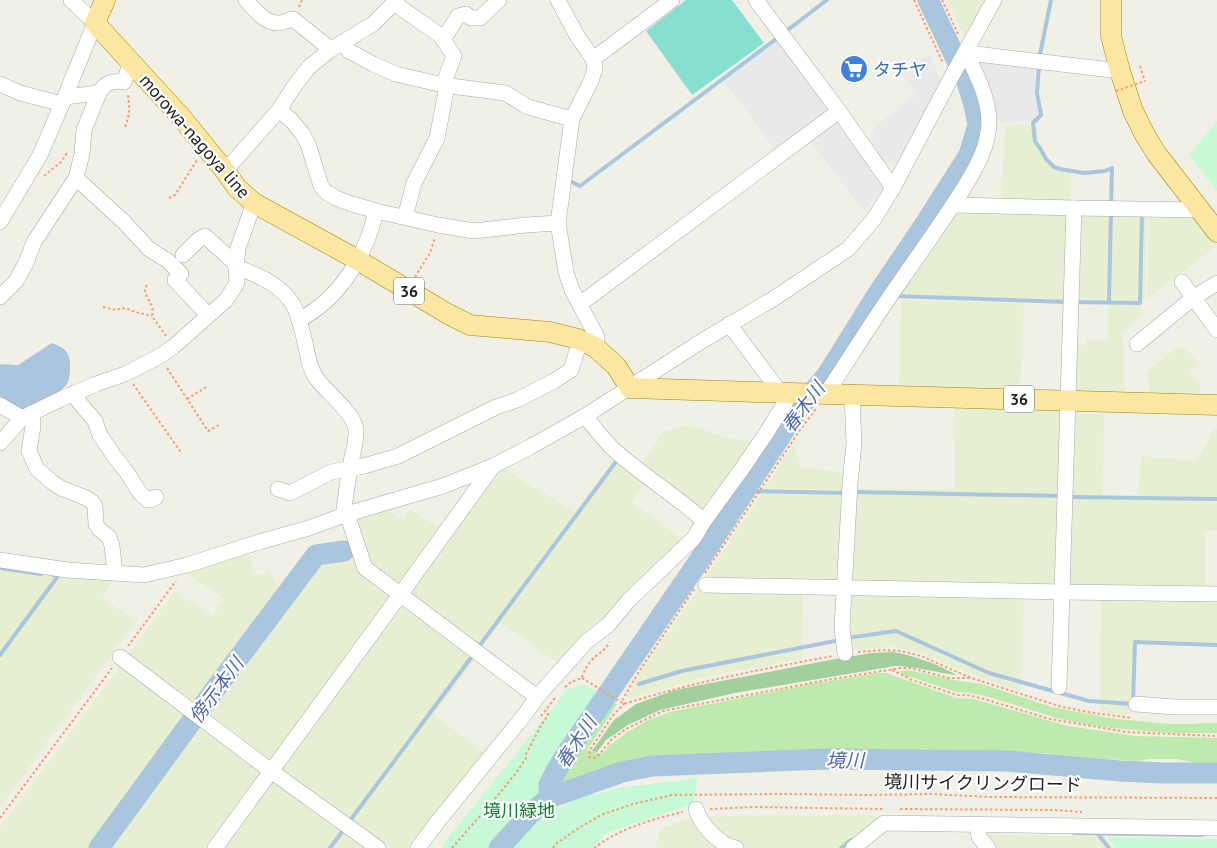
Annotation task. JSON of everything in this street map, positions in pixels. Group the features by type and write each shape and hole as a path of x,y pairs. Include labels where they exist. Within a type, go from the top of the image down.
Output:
{"main road":[{"path":"95,23 105,0"},
{"path":"1111,0 1111,36 1133,111 1156,153 1217,232"},
{"name":"morowa-nagoya line","path":"95,23 182,118 237,188 254,203 358,260 448,314 470,325 550,332 588,344 616,366 630,388"},
{"name":"36","path":"630,388 1217,405"}],"street":[{"path":"0,222 40,154 64,101 95,23 71,0"},
{"path":"246,0 267,21 279,23 293,19 323,43 349,51 396,74 445,86 505,93 528,107 572,119"},
{"path":"443,40 458,16 466,14 471,18 480,18 499,0"},
{"path":"278,489 290,493 331,472 364,466 398,456 496,407 517,400 554,381 571,370 588,344 597,342 597,337 572,290 566,272 558,224 572,119 591,81 595,68 593,59 576,34 558,0"},
{"path":"593,59 672,0"},
{"path":"756,0 839,111 893,188"},
{"path":"0,560 68,570 144,575 188,565 442,486 493,466 530,447 585,416 702,340 773,299 848,248 874,219 893,188 952,77 968,54 994,0"},
{"path":"225,171 279,110 308,68 336,46 372,24 395,2 441,36 454,56 445,86 437,138 414,183 405,217"},
{"path":"968,54 1120,71"},
{"path":"823,394 953,205 981,157 989,130 987,102 968,54"},
{"path":"0,297 16,280 26,263 34,242 76,178 82,154 84,130 99,92 102,87 116,81 124,82 131,62"},
{"path":"0,84 20,93 64,101 99,92"},
{"path":"279,110 302,133 314,160 319,182 326,192 349,204 438,225 474,230 558,224"},
{"path":"580,304 839,111"},
{"path":"76,178 124,222 149,249 168,261 181,274 175,280 208,315"},
{"path":"0,443 27,416 74,393 125,374 160,356 226,300 237,283 238,248 254,203"},
{"path":"953,205 1200,210"},
{"path":"1059,687 1074,208"},
{"path":"299,320 332,296 358,260 372,230 376,211"},
{"path":"183,255 198,240 205,236 236,266 265,278 278,287 293,304 315,377 351,417 356,428 344,508 365,568 537,697"},
{"path":"1182,282 1217,330"},
{"path":"1137,344 1193,298 1217,283"},
{"path":"418,848 537,697 586,642 608,625 635,594 694,538 758,446 788,393 777,388 730,324"},
{"path":"74,393 140,493 148,500 156,497"},
{"path":"844,653 842,628 854,443 852,394"},
{"path":"0,405 27,416 33,426 29,451 36,468 61,488 86,498 95,506 96,524 109,538 112,546 115,573"},
{"path":"585,416 612,448 646,476 688,506 704,521"},
{"path":"215,848 493,466"},
{"path":"706,585 1217,594"},
{"path":"120,657 271,771 378,848"},
{"path":"1137,711 1175,707 1217,707"},
{"path":"696,809 703,824 721,842 736,848"},
{"path":"1124,814 1129,817 1160,823 1171,828"},
{"path":"853,848 884,823 1217,828"},
{"path":"977,824 979,837 988,848"}],"path":[{"path":"914,0 952,77"},
{"path":"942,0 968,54"},
{"path":"1116,91 1145,81 1140,66"},
{"path":"124,82 130,109 130,116 125,127"},
{"path":"25,181 34,184 61,162 76,142 84,137"},
{"path":"169,198 175,195 205,146"},
{"path":"407,289 430,253 438,225"},
{"path":"147,285 145,292 153,307 152,316"},
{"path":"103,307 116,310 128,309 152,316 173,346"},
{"path":"160,356 208,431 221,424"},
{"path":"125,374 182,454"},
{"path":"188,399 208,386"},
{"path":"0,818 188,565"},
{"path":"582,678 590,662 609,645 610,634 608,625"},
{"path":"564,688 571,682 582,678 624,704 728,676 844,653 883,650 900,651 921,656 971,678 1059,706 1120,717 1137,711"},
{"path":"601,751 612,739 626,729 663,711 900,668 911,668 949,678 971,678"},
{"path":"892,670 912,680 957,694 984,699 1050,719 1126,732 1217,736"},
{"path":"539,718 560,693"},
{"path":"452,848 516,773 526,758 526,754 548,715 547,710"},
{"name":"境川サイクリングロード","path":"553,848 578,828 601,815 633,804 672,795 930,794 991,797 1217,798"}],"green space":[{"path":"947,0 986,0 965,39"},
{"path":"1217,121 1217,191 1189,155"},
{"path":"1037,124 1039,143 1049,161 1059,170 1071,172 1070,204 1001,201 1005,126"},
{"path":"955,210 1069,213 1066,300 897,295"},
{"path":"1149,213 1195,216 1217,246 1147,299"},
{"path":"1082,214 1147,214 1145,301 1079,298"},
{"path":"901,300 1024,303 1020,391 899,386"},
{"path":"1108,305 1141,306 1140,316 1123,333 1125,394 1070,393 1070,345 1086,345 1086,339 1108,341"},
{"path":"1174,349 1187,349 1199,363 1189,373 1200,386 1200,398 1150,394 1147,372"},
{"path":"954,404 1060,407 1063,411 1055,589 852,584 847,578 852,489 955,489"},
{"path":"1068,414 1104,415 1103,499 1138,500 1141,456 1197,461 1214,429 1217,430 1217,531 1205,531 1205,591 1072,589 1066,582"},
{"path":"691,424 725,438 756,442 704,515 640,467 663,432"},
{"path":"793,444 801,467 846,473 842,578 836,585 703,581 757,501"},
{"path":"617,456 647,480 632,503 686,541 560,665 500,622 480,650 409,597 408,590 495,472 504,469 576,512"},
{"path":"386,509 403,520 410,509 443,530 402,588 372,571 353,519"},
{"path":"354,545 393,597 274,762 268,763 127,656 175,591 213,617 224,599 187,574 192,569 247,552 257,576 269,571 283,595 315,551"},
{"path":"0,565 113,580 102,599 137,620 0,807"},
{"path":"699,588 803,590 802,659 705,677 630,699 627,696 644,666"},
{"path":"851,590 1024,593 1021,692 957,669 916,651 894,647 859,650 852,648 847,643"},
{"path":"1101,595 1217,596 1217,643 1133,640 1131,714 1113,714 1100,710"},
{"path":"405,603 478,656 434,714 485,754 412,848 383,848 279,772 397,604"},
{"path":"893,652 926,661 957,675 895,666 735,693 660,710 628,725 606,740 597,752 592,751 614,720 636,704 675,690 835,659 872,653"},
{"path":"120,666 264,769 211,848 0,848 0,827"},
{"path":"908,670 982,684 1052,707 1110,718 1170,724 1217,723 1217,733 1170,733 1089,725 1057,718 989,697 956,692 906,677 899,672"},
{"path":"877,673 886,673 957,698 974,699 1068,726 1136,736 1217,738 1217,765 1199,764 1177,759 1137,761 1058,756 1048,753 946,752 922,749 909,754 890,755 842,753 757,754 650,759 590,775 575,784 563,787 555,779 608,699 617,704 587,750 602,754 626,733 648,720 670,712"},
{"name":"境川緑地","path":"584,684 600,694 547,775 558,809 589,791 595,795 619,788 698,778 693,804 607,833 591,848 440,848 567,690"},
{"path":"270,777 373,848 218,848"},
{"path":"873,815 879,818 848,848 746,848 731,845 701,816"},
{"path":"695,817 727,848 655,848 661,829"},
{"path":"982,834 1104,837 1112,848 991,848"},
{"path":"1107,837 1216,839 1217,848 1116,848"}],"shaded area":[{"path":"686,0 732,0 764,43 692,95 646,31"},
{"path":"777,41 829,111 776,151 724,81"},
{"path":"930,54 943,86 900,161 881,164 871,150 874,127 917,94 902,74"},
{"path":"981,58 1035,67 1038,121 997,122 995,102 976,66"},
{"path":"835,121 885,187 864,211 810,141"},
{"path":"52,343 63,348 69,356 69,377 64,388 21,412 0,399 0,365 18,365"}],"waterway":[{"path":"785,32 827,0"},
{"name":"春木川","path":"549,798 549,785 567,753 697,564 799,408 827,375 969,155 978,125 974,105 967,82 928,0"},
{"path":"1039,59 1051,0"},
{"path":"568,180 580,186 780,36"},
{"path":"1039,66 1037,93 1041,115 1033,123 1035,142 1046,159 1054,167 1084,173 1105,171 1112,168 1111,205"},
{"path":"1109,302 1111,212"},
{"path":"1074,302 1140,303 1142,213"},
{"path":"894,296 1067,302"},
{"path":"477,649 618,459"},
{"path":"745,491 845,493"},
{"path":"852,492 1062,496"},
{"path":"1069,497 1217,499"},
{"name":"傍示本川","path":"99,848 316,555 344,551"},
{"path":"0,568 41,574"},
{"path":"0,655 58,576 53,575"},
{"path":"847,638 896,631 989,673 1089,701 1133,704 1135,642 1217,645"},
{"path":"639,684 682,671 840,640"},
{"path":"349,822 473,655"},
{"name":"境川","path":"499,848 531,813 549,798 622,772 652,766 827,759 1008,761 1120,771 1217,773"},
{"path":"330,848 345,828"},
{"path":"1074,833 1202,835"},
{"path":"1098,834 1109,848"},
{"path":"841,848 851,840"}],"place":[{"name":"タチヤ","path":"854,69"}]}
